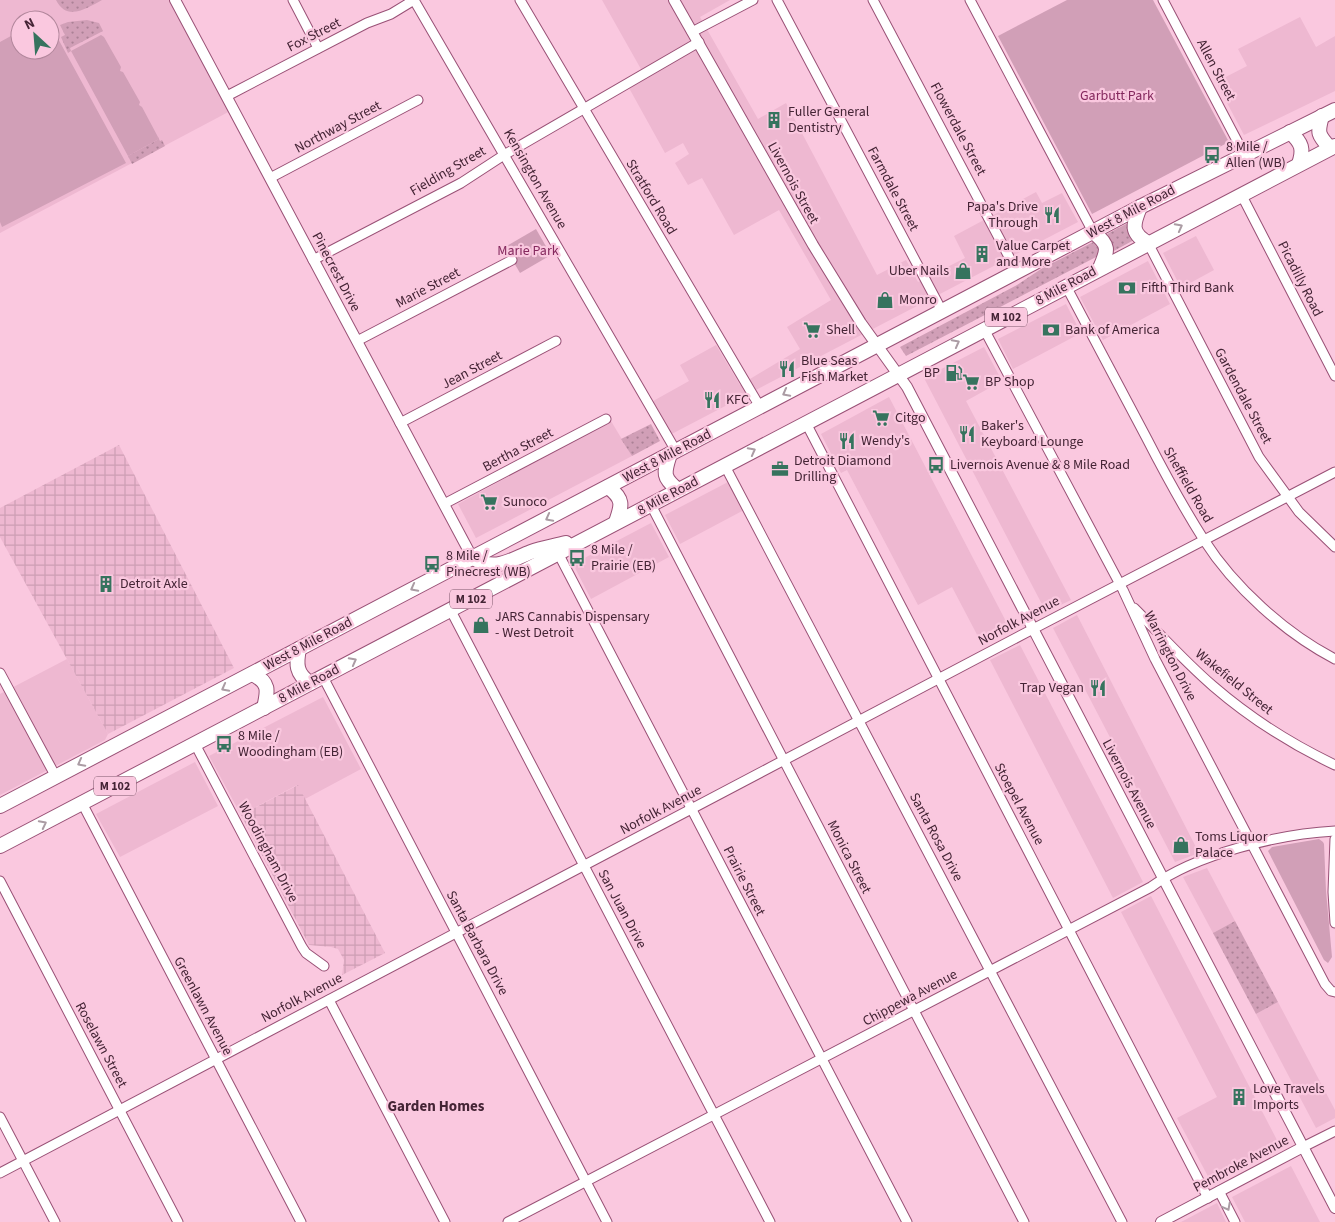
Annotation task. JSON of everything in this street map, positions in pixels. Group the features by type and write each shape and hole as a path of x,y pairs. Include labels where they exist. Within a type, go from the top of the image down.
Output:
{"highway":[{"name":"West 8 Mile Road","path":"0,806 1092,232 1244,154 1329,113"},
{"path":"1329,113 1318,133 1333,151"},
{"path":"1290,132 1300,141 1302,146 1299,164"},
{"name":"8 Mile Road","path":"0,846 1241,194 1299,164 1333,151"},
{"path":"1140,207 1135,219 1134,231 1140,239 1148,243"},
{"path":"1092,232 1106,245 1105,256 1100,268"},
{"path":"673,453 666,466 665,477 678,490"},
{"path":"608,487 617,494 621,501 621,510 616,522"},
{"path":"472,557 486,564 503,564 532,551 589,537"},
{"path":"299,649 298,671 304,679 317,680"},
{"path":"252,674 261,678 266,685 267,696 264,708"}],"street":[{"name":"Pinecrest Drive","path":"175,0 472,557"},
{"path":"293,0 318,48"},
{"name":"Fox Street","path":"227,96 367,23 391,14 414,0"},
{"name":"Kensington Avenue","path":"414,0 673,453"},
{"name":"Stratford Road","path":"520,0 760,407"},
{"name":"Livernois Street","path":"674,0 813,245 876,345 898,374"},
{"path":"692,32 753,0"},
{"name":"Farmdale Street","path":"777,0 942,311"},
{"name":"Flowerdale Street","path":"873,0 1018,272"},
{"path":"970,0 1092,232"},
{"name":"Allen Street","path":"1163,0 1244,154"},
{"name":"Fielding Street","path":"314,260 461,183 504,155 698,42"},
{"name":"Northway Street","path":"270,178 418,100"},
{"name":"Picadilly Road","path":"1241,194 1335,376"},
{"name":"Gardendale Street","path":"1148,243 1259,457 1287,497 1318,532 1335,547"},
{"name":"Marie Street","path":"357,342 512,260"},
{"name":"Sheffield Road","path":"1066,286 1166,476 1204,540 1240,584 1269,613 1301,638 1335,659"},
{"name":"Warrington Drive","path":"984,329 1128,602 1155,659 1325,984 1331,991 1335,992"},
{"name":"Jean Street","path":"400,423 556,342"},
{"name":"Livernois Avenue","path":"898,374 907,386 1335,1208"},
{"name":"Bertha Street","path":"444,504 606,419"},
{"name":"Stoepel Avenue","path":"806,423 1208,1198"},
{"name":"Santa Rosa Drive","path":"726,466 1122,1222"},
{"name":"Norfolk Avenue","path":"0,1173 1335,472"},
{"name":"Monica Street","path":"651,505 1024,1222"},
{"name":"Prairie Street","path":"558,553 907,1222"},
{"name":"Wakefield Street","path":"1128,602 1194,668 1242,710 1297,745 1335,766"},
{"name":"San Juan Drive","path":"450,609 770,1222"},
{"path":"0,672 56,777"},
{"name":"Santa Barbara Drive","path":"317,680 456,932 607,1222"},
{"name":"Woodingham Drive","path":"195,744 302,947 306,953 324,966"},
{"name":"Greenlawn Avenue","path":"82,804 301,1222"},
{"name":"Chippewa Avenue","path":"508,1222 822,1060 1151,887 1163,878 1206,860 1252,845 1335,831"},
{"path":"1335,839 1333,892 1335,923"},
{"name":"Roselawn Street","path":"0,881 178,1222"},
{"path":"329,1000 445,1222"},
{"path":"0,1117 55,1222"},
{"name":"Pembroke Avenue","path":"1160,1222 1335,1131"},
{"path":"1219,1191 1235,1222"}],"shaded area":[{"path":"0,0 176,0 234,109 0,233"},
{"path":"602,0 730,0 700,17 758,119 786,103 877,275 906,260 918,282 965,258 954,236 1036,192 1042,203 1062,193 1078,222 664,438 646,405 689,381 680,365 716,345 740,385 800,349 787,327 831,300 779,210 734,235 702,178 688,185 675,163 689,154 683,143 665,153 629,88 646,78"},
{"path":"1300,17 1316,47 1335,36 1335,91 1244,135 1216,82 1247,66 1238,49"},
{"path":"1196,236 1214,270 1181,288 1163,253"},
{"path":"1148,261 1170,304 1103,340 1080,297"},
{"path":"1066,304 1081,333 1013,369 998,339"},
{"path":"984,347 1002,381 966,401 1071,600 1046,612 924,378"},
{"path":"889,397 1011,631 983,646 952,587 918,605 847,470 841,473 821,434"},
{"path":"611,421 632,456 476,538 458,504"},
{"path":"119,445 234,668 108,734 0,537 0,508"},
{"path":"728,482 744,510 680,544 665,515"},
{"path":"651,523 669,557 591,599 573,564"},
{"path":"1077,615 1199,853 1175,862 1053,628"},
{"path":"1020,645 1143,882 1113,898 990,660"},
{"path":"67,659 108,734 105,740 0,795 0,694"},
{"path":"323,697 361,769 305,799 297,785 241,815 209,756"},
{"path":"195,762 218,806 120,857 96,814"},
{"path":"298,785 385,953 342,975 344,960 338,949 309,945 241,815"},
{"path":"1207,868 1235,921 1213,933 1183,877"},
{"path":"1151,896 1280,1146 1211,1182 1177,1118 1217,1097 1121,912"},
{"path":"1278,1002 1335,1110 1335,1118 1316,1128 1256,1014"},
{"path":"1291,1166 1320,1222 1245,1222 1232,1197"},
{"path":"1217,1203 1226,1222 1181,1222"}],"green space":[{"path":"56,0 102,0 84,9 71,12 61,7"},
{"name":"Garbutt Park","path":"1067,0 1153,0 1229,142 1092,214 998,36"},
{"path":"87,20 99,23 103,31 70,48 71,51 68,53 61,37 65,35 60,25"},
{"path":"101,35 121,67 120,71 123,72 140,102 139,105 142,107 158,137 157,140 128,156 71,51"},
{"path":"10,36 10,60 60,60 60,42 126,163 2,227 0,222 0,42"},
{"path":"158,137 165,146 132,164 128,156 157,140"},
{"path":"1128,223 1134,240 1112,252 1111,241 1107,234"},
{"name":"Marie Park","path":"536,229 551,255 520,273 505,247"},
{"path":"1095,241 1100,245 1096,257 906,356 900,347 1017,285 1041,269"},
{"path":"651,424 660,441 632,456 621,439"},
{"path":"1319,839 1324,844 1332,957 1328,963 1324,960 1268,851 1272,847"},
{"path":"1235,921 1278,1002 1256,1014 1213,933"}],"place":[{"name":"Fuller General Dentistry","path":"774,120"},
{"name":"8 Mile / Allen (WB)","path":"1212,155"},
{"name":"Papa's Drive Through","path":"1052,215"},
{"name":"Value Carpet and More","path":"982,254"},
{"name":"Uber Nails","path":"963,271"},
{"name":"Fifth Third Bank","path":"1127,288"},
{"name":"Monro","path":"885,300"},
{"name":"Shell","path":"812,330"},
{"name":"Bank of America","path":"1051,330"},
{"name":"Blue Seas Fish Market","path":"787,369"},
{"name":"BP","path":"954,373"},
{"name":"BP Shop","path":"971,382"},
{"name":"KFC","path":"712,400"},
{"name":"Citgo","path":"881,418"},
{"name":"Baker's Keyboard Lounge","path":"967,434"},
{"name":"Wendy's","path":"847,441"},
{"name":"Livernois Avenue & 8 Mile Road","path":"936,465"},
{"name":"Detroit Diamond Drilling","path":"780,469"},
{"name":"Sunoco","path":"489,502"},
{"name":"8 Mile / Prairie (EB)","path":"577,558"},
{"name":"8 Mile / Pinecrest (WB)","path":"432,564"},
{"name":"Detroit Axle","path":"106,584"},
{"name":"JARS Cannabis Dispensary - West Detroit","path":"481,625"},
{"name":"Trap Vegan","path":"1098,688"},
{"name":"8 Mile / Woodingham (EB)","path":"224,744"},
{"name":"Toms Liquor Palace","path":"1181,845"},
{"name":"Love Travels Imports","path":"1239,1097"}],"district":[{"name":"Garden Homes","path":"436,1106"}]}
